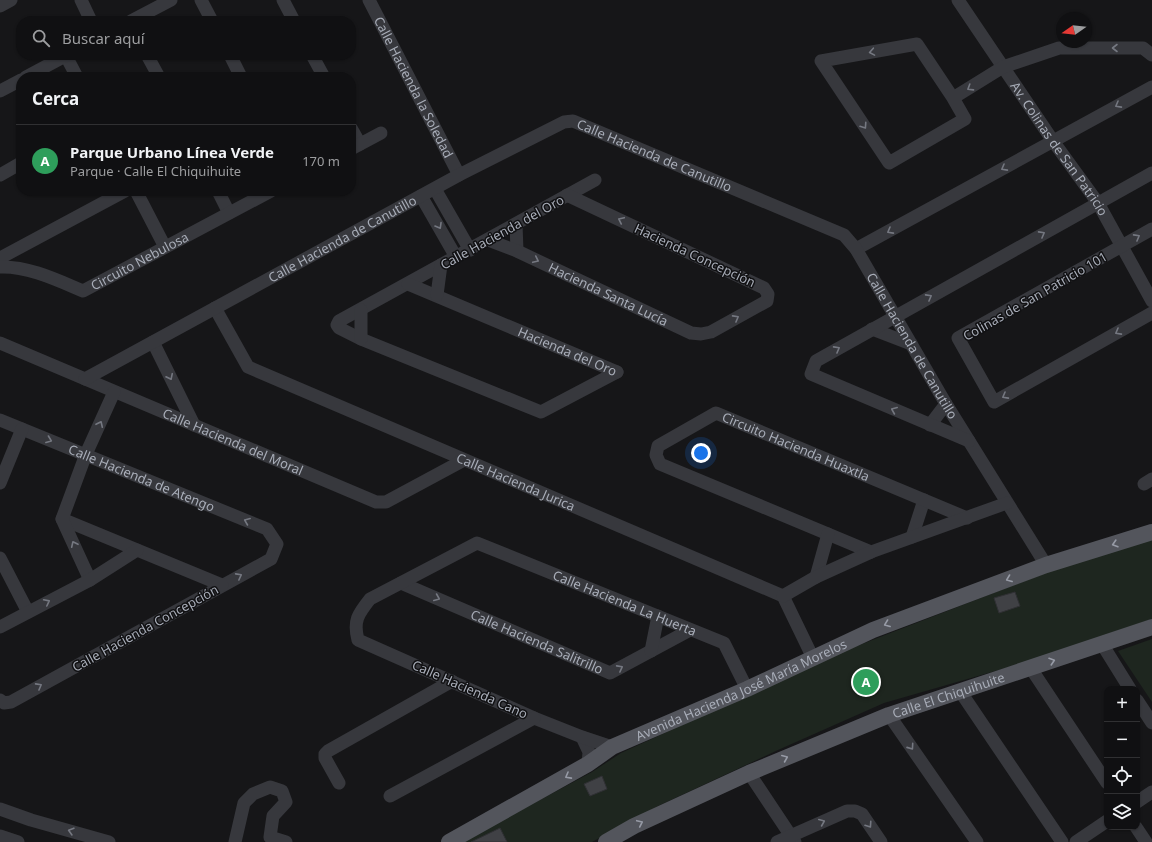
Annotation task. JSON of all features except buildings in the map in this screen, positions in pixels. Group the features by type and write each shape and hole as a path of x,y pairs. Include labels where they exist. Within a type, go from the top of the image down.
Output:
{"main road":[{"name":"Avenida Hacienda José María Morelos","path":"449,842 588,764 612,747 747,689 873,630 1046,565 1152,532"},
{"name":"Calle El Chiquihuite","path":"749,773 889,715 1152,627"},
{"path":"606,842 634,826 749,773"}],"street":[{"path":"0,6 11,0"},
{"path":"81,0 89,16"},
{"path":"141,16 171,0"},
{"path":"201,0 209,16"},
{"path":"283,0 291,16"},
{"name":"Calle Hacienda la Soledad","path":"369,0 459,175"},
{"name":"Av. Colinas de San Patricio","path":"958,0 1053,141 1098,203 1152,301"},
{"path":"916,44 953,98 965,119 889,163 821,61 916,44"},
{"path":"953,98 1003,67 1059,48 1143,48 1152,55"},
{"path":"35,72 58,60"},
{"path":"69,60 75,72"},
{"path":"150,60 156,72"},
{"path":"233,60 239,72"},
{"path":"315,60 321,72"},
{"path":"0,91 16,83"},
{"path":"856,249 1152,87"},
{"name":"Calle Hacienda de Canutillo","path":"85,379 459,175 564,122 573,121 844,235 856,249 946,404 1046,565"},
{"path":"356,146 381,133"},
{"path":"0,175 16,166"},
{"path":"969,441 810,374 816,361 894,316 1152,174"},
{"name":"Calle Hacienda del Oro","path":"408,284 595,180"},
{"path":"435,189 470,250"},
{"name":"Hacienda Concepción","path":"567,195 764,288 768,294 766,300 711,332 701,334"},
{"path":"0,258 116,196"},
{"path":"139,196 165,247"},
{"path":"220,196 229,213"},
{"name":"Circuito Nebulosa","path":"0,267 11,267 46,276 83,290 261,196"},
{"path":"422,196 456,257"},
{"path":"516,224 517,251"},
{"path":"1122,245 1152,228"},
{"name":"Hacienda Santa Lucía","path":"488,240 517,251 691,333 701,334"},
{"name":"Colinas de San Patricio 101","path":"1122,245 958,338 994,402 1152,313"},
{"path":"437,296 441,266"},
{"name":"Hacienda del Oro","path":"408,284 437,296 616,372 541,412 361,339 339,328 337,325 339,321 408,284"},
{"name":"Calle Hacienda Jurica","path":"216,308 248,367 783,596"},
{"path":"361,310 361,339"},
{"path":"872,329 911,344"},
{"path":"153,342 194,425"},
{"name":"Calle Hacienda del Moral","path":"0,343 376,502 386,502 464,460"},
{"path":"90,580 62,519 86,454 114,392"},
{"path":"930,425 946,404"},
{"name":"Circuito Hacienda Huaxtla","path":"871,552 660,464 656,455 658,446 716,413 967,518"},
{"name":"Calle Hacienda de Atengo","path":"0,420 267,529 277,544"},
{"path":"0,483 22,429"},
{"path":"912,537 924,500"},
{"path":"813,658 783,596 816,577 871,552 1007,503"},
{"path":"62,519 222,585"},
{"path":"816,577 828,534"},
{"name":"Calle Hacienda La Huerta","path":"401,583 477,543 724,644 747,689"},
{"name":"Calle Hacienda Concepción","path":"2,702 11,702 271,559 277,544"},
{"path":"0,627 90,580 137,550"},
{"path":"0,558 28,612"},
{"name":"Calle Hacienda Cano","path":"401,583 370,600 362,608 357,618 355,629 358,640 452,680 534,718 612,747"},
{"name":"Calle Hacienda Salitrillo","path":"401,583 610,673 690,630"},
{"path":"651,651 658,616"},
{"path":"1102,644 1128,686"},
{"path":"1030,667 1104,778"},
{"path":"339,783 325,758 325,754 328,751 452,680"},
{"path":"960,691 1062,842"},
{"path":"1140,705 1152,723"},
{"path":"889,715 977,842"},
{"path":"390,796 534,718"},
{"path":"582,737 589,752 588,764"},
{"path":"749,773 793,839"},
{"path":"235,842 244,803 253,794 270,787 282,791 286,802 273,816 270,837 286,842"},
{"path":"1140,800 1152,792"},
{"path":"0,809 31,820 109,842"},
{"path":"777,842 793,839 847,811 855,811 862,814 881,842"},
{"path":"1076,842 1104,823"},
{"path":"1138,830 1146,842"},
{"path":"0,836 18,842"}],"shaded area":[{"path":"1152,539 1152,619 1027,662 884,703 778,750 656,807 592,842 461,842 592,772 621,753 844,651 1048,572"},
{"path":"1152,639 1152,702 1118,651"}],"place":[{"name":"Parque Urbano Línea Verde","path":"866,682"}]}
